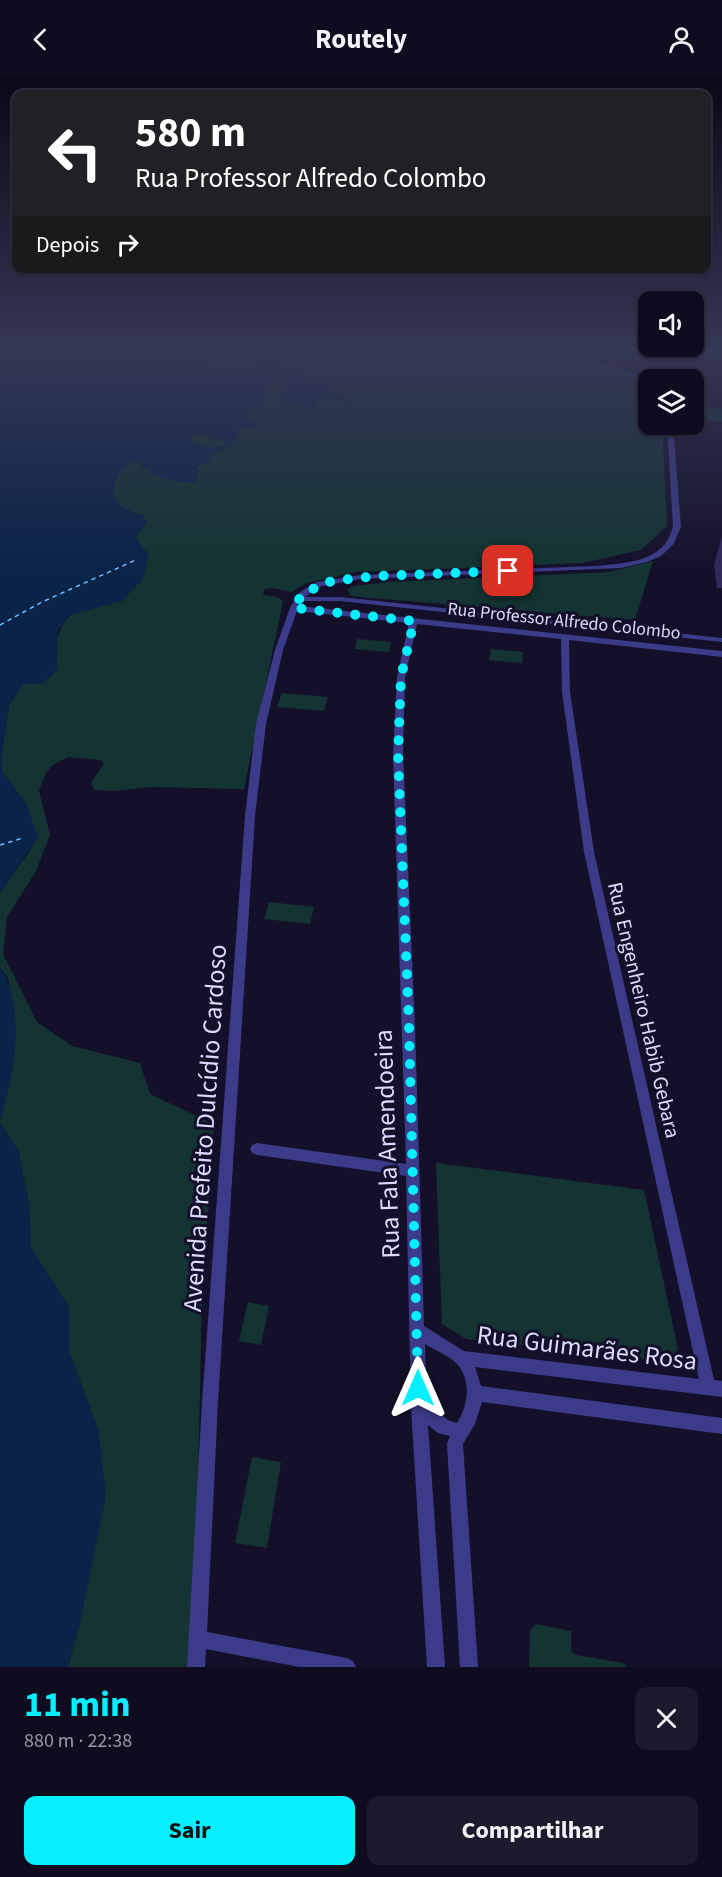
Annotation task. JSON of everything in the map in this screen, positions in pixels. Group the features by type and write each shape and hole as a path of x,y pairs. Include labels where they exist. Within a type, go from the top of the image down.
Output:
{"street":[{"path":"297,603 306,592 320,584 361,577 621,566 658,554 670,543 677,527 671,435"},
{"path":"340,599 335,593 342,580"},
{"name":"Rua Professor Alfredo Colombo","path":"297,603 340,599 722,640"},
{"name":"Rua Professor Alfredo Colombo","path":"297,603 414,621 722,654"},
{"name":"Avenida Prefeito Dulcídio Cardoso","path":"196,1667 210,1402 250,816 265,706 279,650 297,603"},
{"name":"Rua Fala Amendoeira","path":"414,621 401,677 398,754 419,1408 436,1667"},
{"name":"Rua Engenheiro Habib Gebara","path":"566,638 566,692 589,852 715,1388"},
{"path":"257,1149 412,1171"},
{"name":"Rua Guimarães Rosa","path":"418,1331 462,1358 715,1388"},
{"path":"462,1358 471,1375 476,1393 469,1418 459,1431 455,1443 469,1667"},
{"path":"476,1393 722,1426"},
{"path":"419,1408 444,1427 459,1431"},
{"path":"198,1639 347,1667"}],"green space":[{"path":"252,422 638,422 638,435 662,435 667,526 641,550 583,563 357,572 307,583 291,592 273,588 265,589 264,595 277,597 283,601 244,789 150,787 115,791 94,790 91,782 104,764 101,760 68,757 53,765 46,773 39,791 50,835 36,871 7,917 3,954 37,1022 72,1046 140,1063 150,1094 214,1124 202,1299 196,1576 187,1667 68,1667 81,1619 99,1432 69,1351 69,1307 31,1248 29,1205 18,1150 0,1123 14,1012 8,978 0,967 0,893 33,846 26,803 2,772 2,752 9,705 23,684 43,684 54,646 67,619 77,613 122,601 149,555 135,536 144,516 123,508 112,495 114,485 123,468 130,461 139,462 145,469 195,468 213,454 230,446 237,427 259,428"},
{"path":"202,432 213,438 222,438 226,445 211,448 192,442 192,435"},
{"path":"653,561 635,620 351,596 347,589 387,582 609,572"},
{"path":"357,639 391,642 389,652 355,649"},
{"path":"491,649 523,652 522,663 489,660"},
{"path":"282,693 328,697 324,711 277,707"},
{"path":"269,902 314,907 310,924 264,919"},
{"path":"436,1163 644,1190 678,1349 668,1362 466,1339 442,1324"},
{"path":"248,1302 269,1306 261,1345 239,1341"},
{"path":"252,1457 281,1462 267,1548 235,1543"},
{"path":"536,1624 571,1631 571,1651 576,1655 624,1663 627,1667 529,1667 530,1630"}],"water":[{"path":"0,422 253,422 260,428 237,427 240,433 230,446 213,454 207,464 200,463 195,467 199,472 196,483 180,482 158,476 139,462 130,461 118,476 112,495 123,508 144,516 147,523 136,536 149,555 143,579 122,601 70,615 58,630 57,670 43,684 23,684 9,706 2,752 2,772 26,803 38,837 0,893","holes":["202,432 212,436 213,440 222,438 226,445 211,448 192,442 192,435"]},
{"path":"0,967 8,983 16,1022 10,1084 0,1121"},
{"path":"0,1123 18,1150 29,1205 31,1248 69,1307 69,1351 99,1432 106,1496 81,1619 68,1667 0,1667"}],"ferry route":[{"path":"0,625 42,602 138,559"},
{"path":"0,845 23,838"}],"route":[{"path":"418,1388 409,1026 398,754 401,677 414,621 294,608 306,592 320,584 332,581 378,576 508,571"}]}
